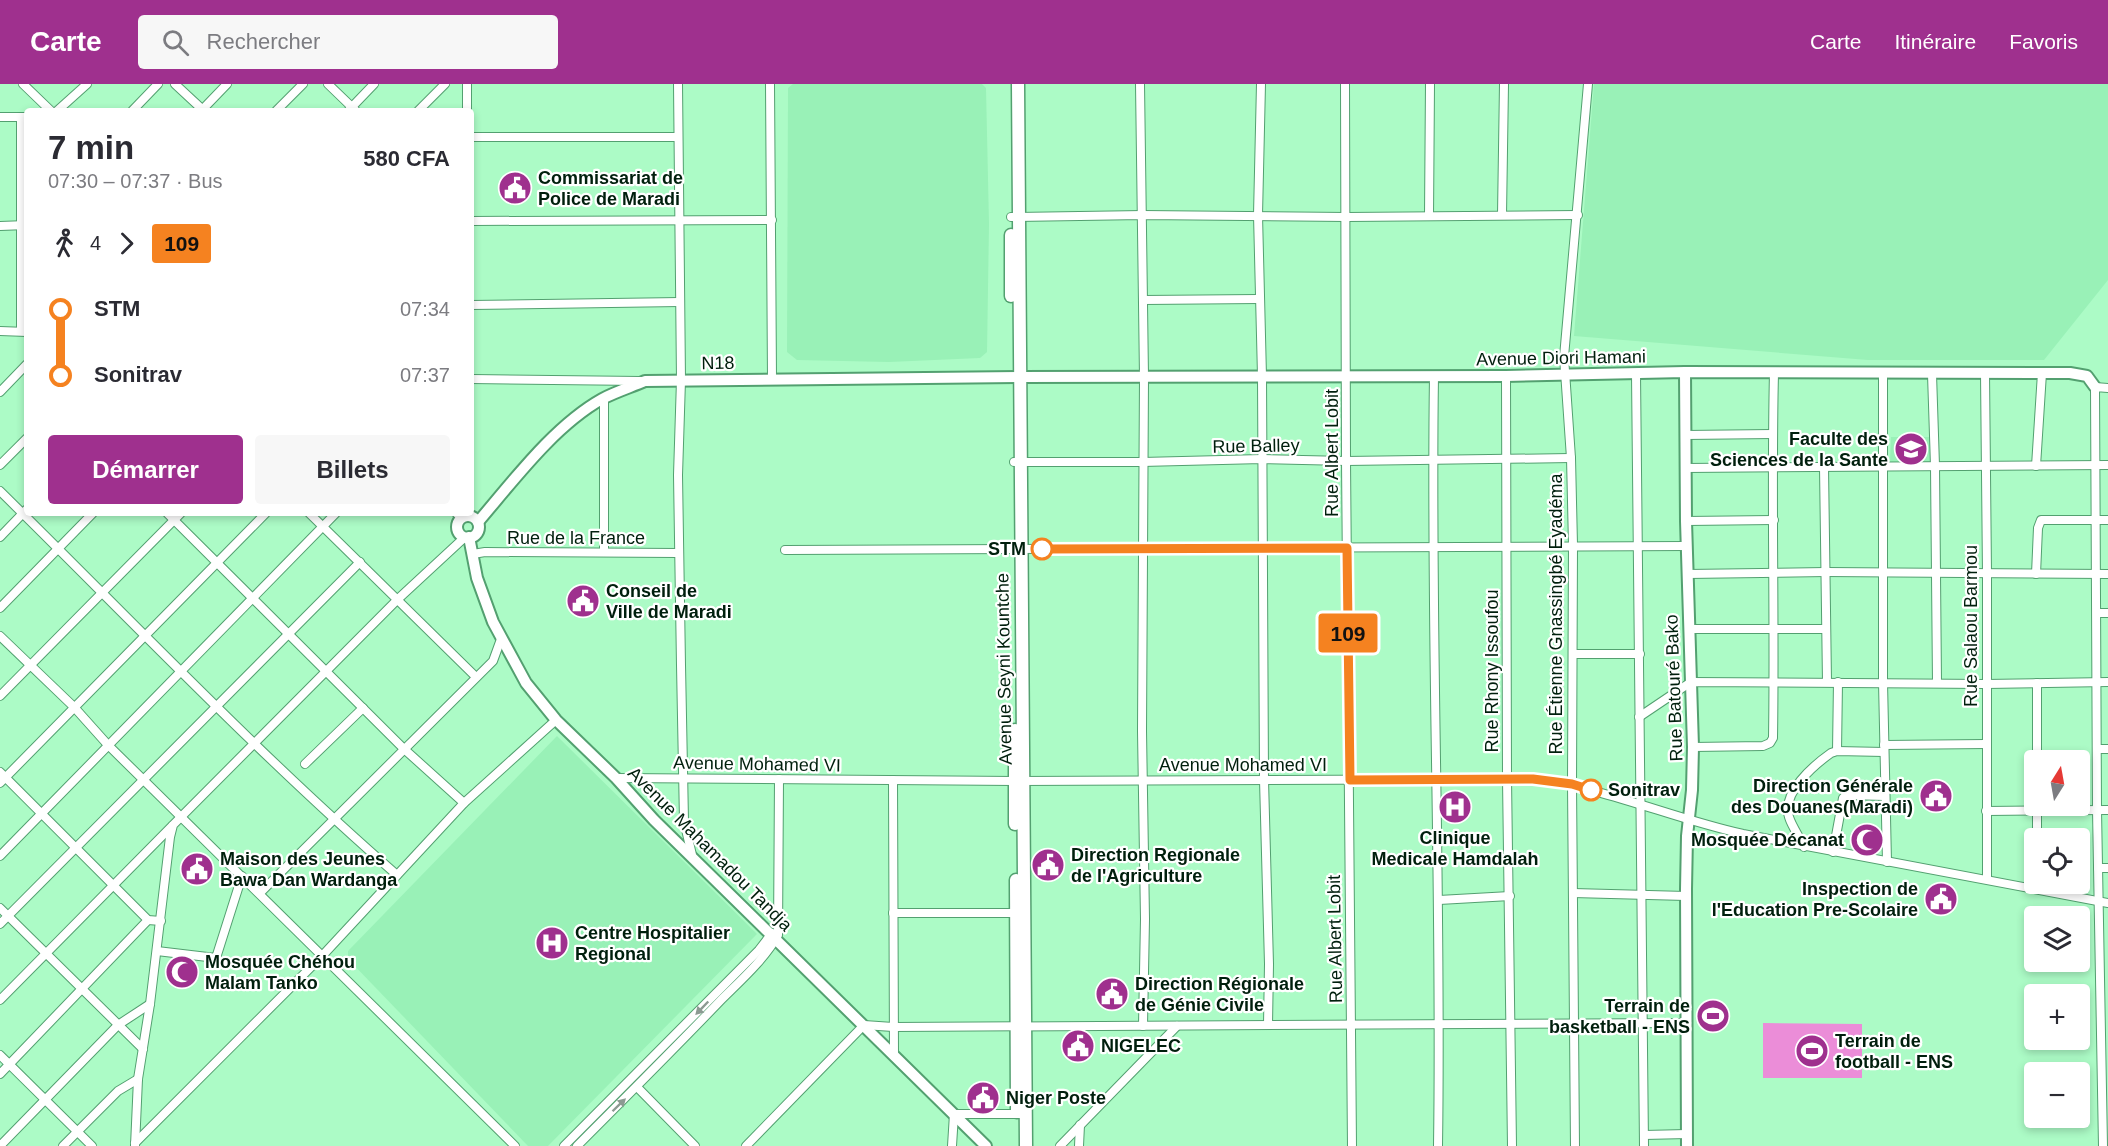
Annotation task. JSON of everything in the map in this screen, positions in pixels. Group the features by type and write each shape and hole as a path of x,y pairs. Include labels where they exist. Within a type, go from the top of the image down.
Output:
{"highway":[{"name":"Avenue Seyni Kountche","path":"1011,84 1018,462 1021,1114 1018,1146"},
{"name":"Avenue Seyni Kountche","path":"1015,217 1018,84"},
{"name":"Avenue Seyni Kountche","path":"1021,1114 1026,1146"}],"main road":[{"name":"Avenue Diori Hamani","path":"1016,377 1506,376 1685,372 2080,373 2087,376 2096,387"},
{"name":"Rue Batouré Bako","path":"1685,372 1687,574 1693,747 1686,896 1688,1146"},
{"name":"N18","path":"474,509 530,462 586,409 604,398 645,381 1016,377"},
{"name":"N18","path":"466,516 478,532 467,537"},
{"name":"Avenue Mahamadou Tandja","path":"466,516 458,528 467,537 477,578 501,639 526,683 555,720 986,1146"}],"street":[{"path":"23,84 48,108"},
{"path":"60,108 87,84"},
{"path":"135,108 158,84"},
{"path":"175,84 200,108"},
{"path":"204,108 227,84"},
{"path":"279,108 303,84"},
{"path":"328,84 350,108"},
{"path":"354,108 374,84"},
{"path":"421,108 445,84"},
{"path":"467,84 467,108"},
{"path":"678,84 681,380 678,439 683,778 684,821 692,857"},
{"path":"770,84 772,379"},
{"path":"1140,84 1144,377 1142,462 1145,919 1143,1026"},
{"path":"1261,84 1258,215 1262,376 1268,1025"},
{"name":"Rue Albert Lobit","path":"1345,84 1352,1146"},
{"path":"1429,216 1430,84"},
{"path":"1502,215 1504,84"},
{"name":"Rue Étienne Gnassingbé Eyadéma","path":"1575,1146 1573,545 1571,458 1563,375 1564,337 1578,215 1588,84"},
{"path":"0,117 24,117 24,332 0,331"},
{"path":"474,137 678,137"},
{"path":"1015,217 1578,215"},
{"path":"474,221 772,220"},
{"path":"0,226 24,225"},
{"path":"1143,300 1259,299"},
{"path":"474,305 680,302"},
{"path":"0,392 24,370"},
{"path":"1693,747 1763,746 1770,743 1773,738 1774,373"},
{"path":"1883,373 1883,682 1887,862"},
{"name":"Rue Salaou Barmou","path":"1985,373 1987,879"},
{"path":"2036,466 2042,373"},
{"path":"1636,374 1640,546 1639,717 1644,1146"},
{"path":"1932,374 1937,683"},
{"path":"1434,376 1436,780 1439,900 1438,1146"},
{"name":"Rue Rhony Issoufou","path":"1506,376 1512,1146"},
{"path":"474,379 645,381"},
{"path":"2103,1146 2104,1019 2098,901 2094,465 2096,387 2108,387"},
{"path":"604,398 604,552"},
{"path":"1685,435 1773,434"},
{"path":"0,465 24,441"},
{"name":"Rue Balley","path":"1018,462 1571,458"},
{"path":"1685,468 2108,465"},
{"path":"1824,467 1827,682"},
{"path":"0,491 24,511"},
{"path":"0,537 24,513"},
{"path":"29,516 144,636 253,744 333,820 396,875"},
{"path":"0,608 90,516"},
{"path":"170,516 363,708 464,803"},
{"path":"0,696 179,516"},
{"path":"160,921 148,920 42,813 2,778 263,516"},
{"path":"312,516 476,677"},
{"path":"0,856 333,516"},
{"path":"1686,521 1774,520"},
{"path":"2036,574 2038,528 2041,520 2108,520"},
{"path":"0,1000 398,599 467,537"},
{"path":"785,550 1687,546"},
{"name":"Rue de la France","path":"472,554 679,553"},
{"path":"0,924 360,562"},
{"path":"1687,574 1775,572 2108,574"},
{"path":"2097,613 2108,613"},
{"path":"1689,629 1826,629"},
{"path":"0,636 515,1146"},
{"path":"260,893 493,661 501,639"},
{"path":"1573,654 1640,654"},
{"path":"1639,717 1691,682 1986,684 2108,682"},
{"path":"1837,751 1838,682"},
{"path":"2037,683 2037,750"},
{"path":"306,764 363,708"},
{"path":"134,1145 323,955 464,803 555,720"},
{"path":"1804,847 1789,817 1788,806 1793,789 1824,757 1837,751 1986,744"},
{"path":"2097,749 2108,749"},
{"name":"Avenue Mohamed VI","path":"616,778 1019,781 1533,779 1572,784 1640,803 1688,820 1804,847 2024,884"},
{"path":"578,1146 637,1087 775,935 779,779"},
{"path":"892,780 894,1056"},
{"path":"1833,852 1843,798 1846,795 1886,796"},
{"path":"1986,811 2024,809"},
{"path":"2090,810 2108,810"},
{"path":"134,1145 138,1079 173,825"},
{"path":"2098,868 2108,868"},
{"path":"157,951 216,958 242,876"},
{"path":"1573,893 1686,896"},
{"name":"Avenue Mohamed VI","path":"2070,894 2108,903"},
{"path":"1439,900 1509,896"},
{"path":"0,908 143,1049"},
{"path":"893,913 1020,913"},
{"path":"0,1074 148,920"},
{"path":"564,1146 730,985"},
{"path":"0,1146 118,1024 150,1004"},
{"path":"746,1146 864,1025 893,1028 1687,1023"},
{"path":"1060,1146 1177,1026"},
{"path":"0,1055 92,1146"},
{"path":"63,1146 118,1091 138,1079"},
{"path":"637,1087 695,1146"},
{"path":"952,1146 954,1114 1021,1114"},
{"path":"1079,1146 1080,1125"},
{"path":"1644,1135 1688,1134"}],"shaded area":[{"path":"793,84 982,84 986,88 989,224 987,352 980,358 889,362 797,360 787,352 788,88"},
{"path":"1594,84 2108,84 2108,280 2044,360 1868,360 1574,336"},
{"name":"Faculte des Sciences de la Sante","path":"1891,437 1931,437 1931,462 1890,462"},
{"name":"Centre Hospitalier Regional","path":"557,736 757,934 548,1146 528,1146 348,959 348,951"},
{"name":"Terrain de basketball - ENS","path":"1718,1004 1720,1027 1707,1028 1706,1005"},
{"name":"Terrain de football - ENS","path":"1763,1023 1862,1024 1862,1078 1763,1078"}],"bus line":[{"name":"109","path":"1042,549 1347,548 1350,780 1533,779 1572,784 1591,790"}],"place":[{"name":"Commissariat de Police de Maradi","path":"515,188"},
{"name":"Faculte des Sciences de la Sante","path":"1911,449"},
{"name":"STM","path":"1042,549"},
{"name":"Conseil de Ville de Maradi","path":"583,601"},
{"name":"Sonitrav","path":"1591,790"},
{"name":"Direction Générale des Douanes(Maradi)","path":"1936,796"},
{"name":"Clinique Medicale Hamdalah","path":"1455,807"},
{"name":"Mosquée Décanat","path":"1867,840"},
{"name":"Direction Regionale de l'Agriculture","path":"1048,865"},
{"name":"Maison des Jeunes Bawa Dan Wardanga","path":"197,869"},
{"name":"Inspection de l'Education Pre-Scolaire","path":"1941,899"},
{"name":"Centre Hospitalier Regional","path":"552,943"},
{"name":"Mosquée Chéhou Malam Tanko","path":"182,972"},
{"name":"Direction Régionale de Génie Civile","path":"1112,994"},
{"name":"Terrain de basketball - ENS","path":"1713,1016"},
{"name":"NIGELEC","path":"1078,1046"},
{"name":"Terrain de football - ENS","path":"1812,1051"},
{"name":"Niger Poste","path":"983,1098"}]}
